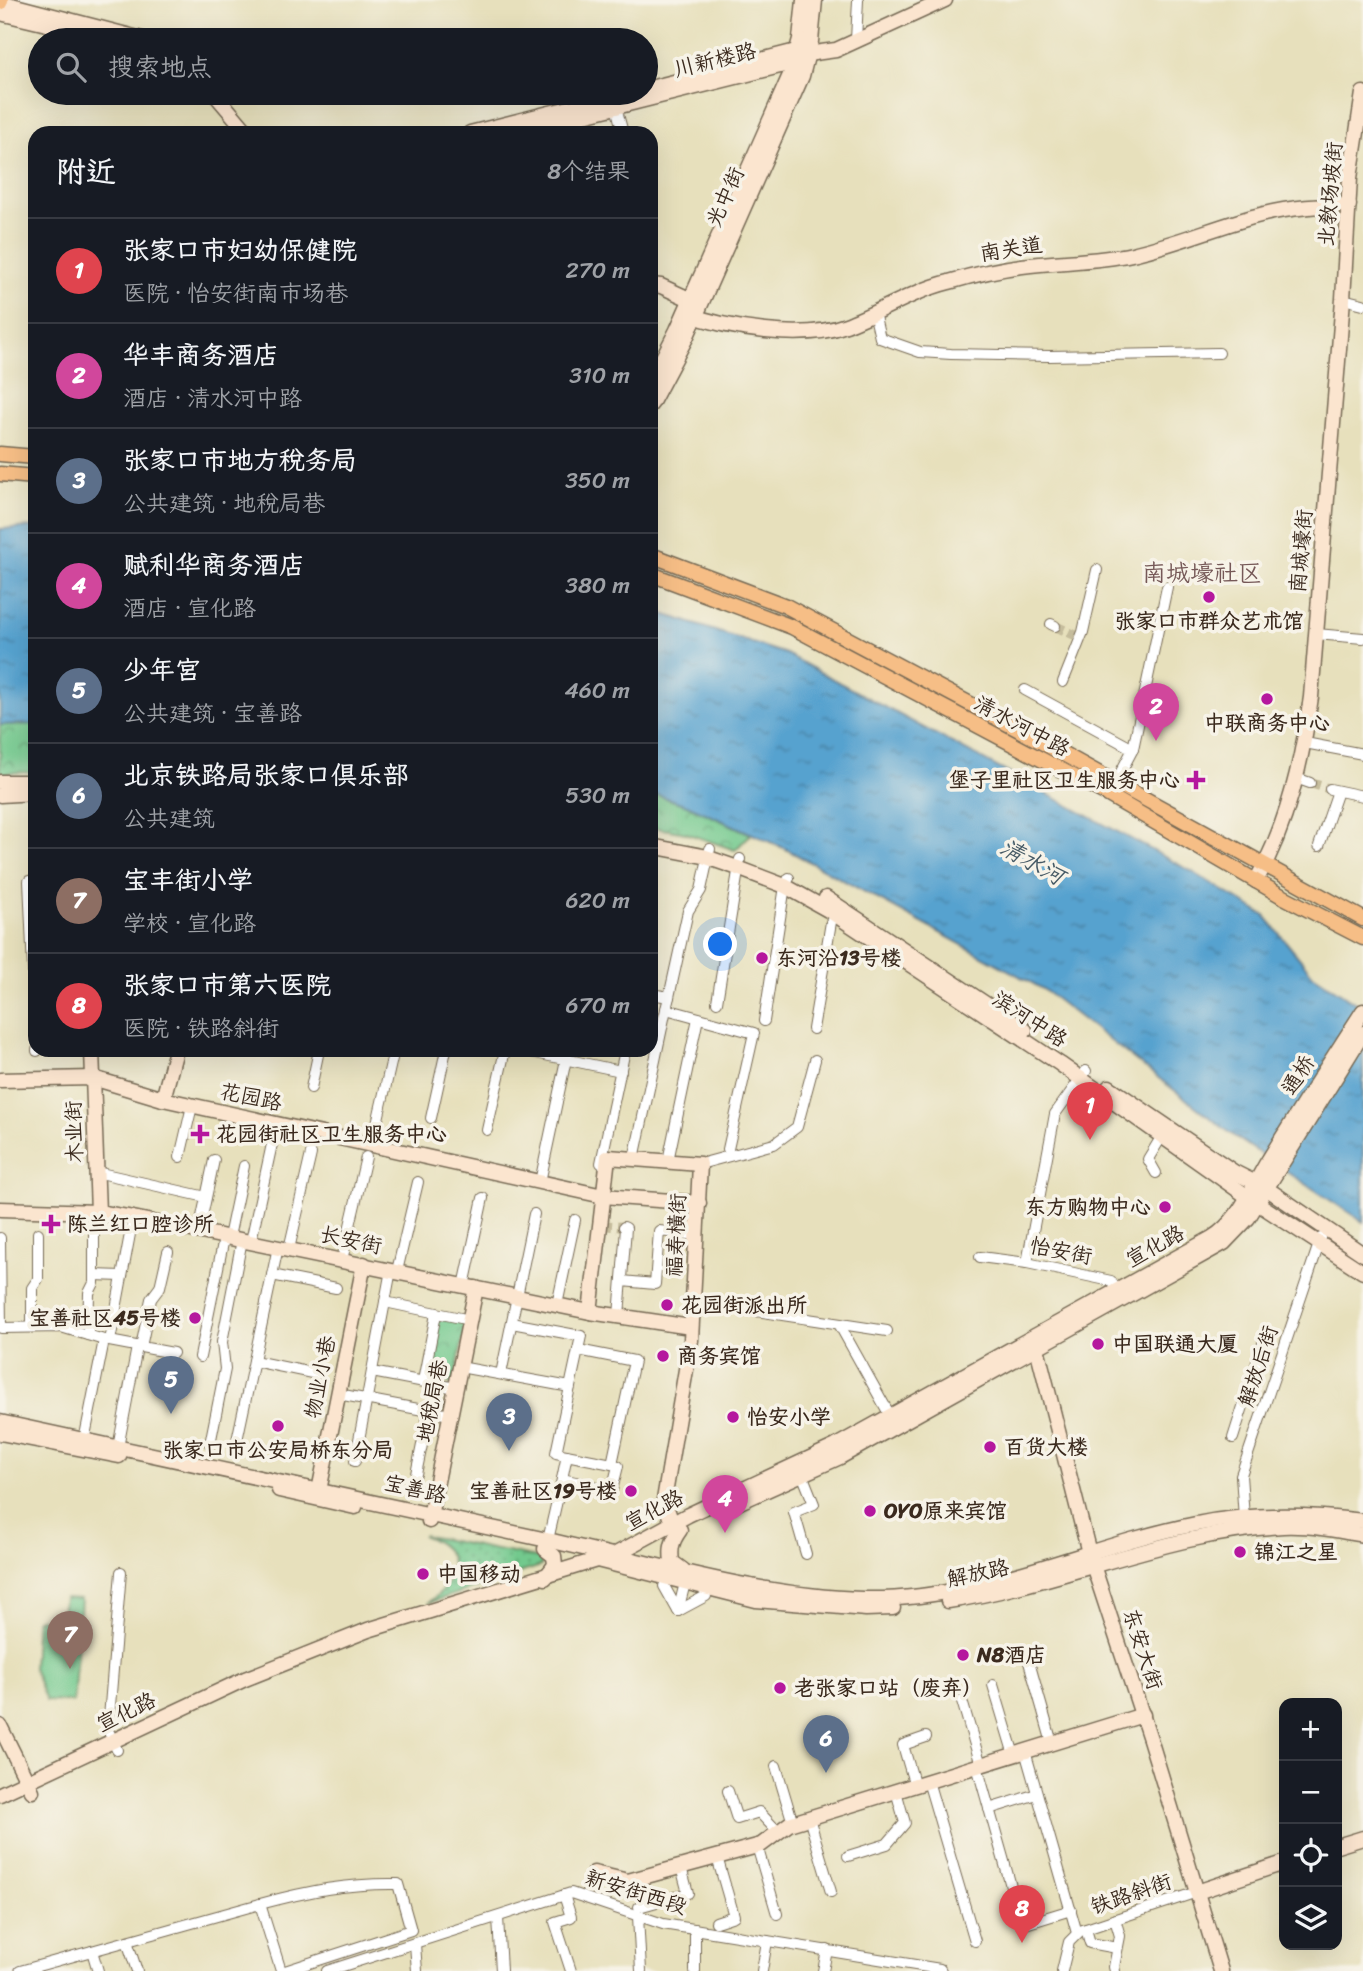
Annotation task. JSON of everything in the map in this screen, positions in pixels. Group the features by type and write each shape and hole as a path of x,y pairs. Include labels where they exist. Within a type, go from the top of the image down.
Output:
{"main road":[{"path":"0,454 28,456"},
{"path":"0,474 28,476"},
{"name":"清水河中路","path":"658,558 786,606 928,680 1363,919"},
{"name":"清水河中路","path":"658,577 792,627 1103,792 1256,881 1363,938"}],"street":[{"name":"光中街","path":"803,55 804,0"},
{"name":"光中街","path":"658,388 803,55 815,0"},
{"path":"856,40 858,0"},
{"path":"803,55 836,50 945,0"},
{"path":"0,2 100,28"},
{"path":"0,13 65,28"},
{"name":"川新楼路","path":"658,86 803,55"},
{"name":"川新楼路","path":"658,91 803,55"},
{"name":"北教场坡街","path":"1343,299 1354,141 1363,93"},
{"path":"214,105 231,126"},
{"path":"224,105 242,126"},
{"name":"川新楼路","path":"503,126 601,105"},
{"name":"川新楼路","path":"535,126 605,105"},
{"path":"616,105 621,126"},
{"name":"南关道","path":"658,286 709,321 801,333 824,332 946,283 995,271 1022,265 1089,261 1132,254 1264,214 1300,207 1349,205"},
{"path":"1343,299 1363,304"},
{"name":"南城壕街","path":"1256,881 1303,780 1343,299"},
{"name":"光中街","path":"658,369 693,308"},
{"path":"874,312 880,338 920,352 1049,356 1219,353"},
{"path":"1063,682 1079,637 1097,570"},
{"path":"1115,783 1133,749 1167,587"},
{"path":"1316,634 1363,638"},
{"path":"1025,690 1133,749"},
{"path":"1305,743 1363,754"},
{"path":"0,782 28,782"},
{"path":"1319,846 1334,790 1363,796"},
{"path":"0,795 28,793"},
{"name":"滨河中路","path":"658,839 739,863 787,882 838,911 1165,1131 1234,1172 1264,1185 1363,1254"},
{"name":"滨河中路","path":"658,847 709,854"},
{"path":"658,1046 688,911 701,890 709,854"},
{"path":"717,1002 739,863"},
{"path":"764,1021 787,882"},
{"path":"813,1029 831,922 838,911"},
{"path":"658,995 669,997"},
{"path":"666,1009 754,1033 728,1149"},
{"name":"通桥","path":"1268,1162 1363,1011"},
{"path":"668,1161 698,1018"},
{"name":"通桥","path":"1264,1185 1363,1033"},
{"name":"木业街","path":"92,1057 96,1217"},
{"path":"163,1099 170,1057"},
{"path":"311,1088 318,1057"},
{"path":"342,1260 392,1057"},
{"path":"431,1118 444,1057"},
{"path":"487,1130 503,1057"},
{"path":"540,1182 567,1057"},
{"path":"578,1057 621,1070"},
{"path":"590,1312 601,1225 604,1162 624,1057"},
{"path":"634,1159 656,1057"},
{"path":"701,1164 774,1144 797,1127 815,1060"},
{"path":"1027,1263 1055,1114 1083,1075"},
{"name":"花园路","path":"0,1080 93,1078 163,1099 369,1151 603,1196 699,1203"},
{"path":"180,1157 192,1106"},
{"path":"1156,1173 1148,1159 1165,1131"},
{"name":"滨河中路","path":"1165,1131 1252,1200 1363,1272"},
{"path":"200,1357 213,1293 272,1144"},
{"path":"235,1450 272,1275 284,1248 311,1154"},
{"name":"福寿横街","path":"604,1162 634,1159 701,1164 691,1327 664,1500 676,1527"},
{"path":"199,1231 214,1160"},
{"name":"宣化路","path":"0,1803 115,1746 246,1687 371,1638 615,1560 676,1527 816,1462 1120,1296 1222,1232 1264,1185 1268,1162"},
{"path":"210,1444 225,1369 222,1342 230,1296 244,1166"},
{"path":"96,1172 206,1197"},
{"path":"355,1461 385,1302 418,1182"},
{"path":"470,1287 483,1198"},
{"name":"长安街","path":"0,1209 133,1218 590,1312 691,1327"},
{"path":"501,1374 534,1214"},
{"path":"88,1335 89,1293 94,1283 96,1217"},
{"path":"84,1445 133,1218"},
{"path":"557,1305 575,1220"},
{"path":"619,1316 624,1227"},
{"name":"解放后街","path":"1244,1518 1241,1475 1318,1243 1327,1229"},
{"path":"622,1280 654,1284 659,1231 697,1235"},
{"path":"32,1327 32,1288 38,1279 38,1233"},
{"path":"0,1238 1,1328 61,1327 107,1340 173,1353"},
{"path":"117,1451 151,1299 160,1287 168,1252"},
{"name":"怡安街","path":"980,1257 1027,1263 1111,1281 1120,1296"},
{"name":"物业小巷","path":"319,1494 364,1264"},
{"path":"94,1275 122,1276"},
{"path":"272,1275 336,1288"},
{"name":"地税局巷","path":"430,1518 470,1320 470,1287"},
{"path":"213,1293 230,1296"},
{"path":"385,1302 470,1320"},
{"path":"716,1305 887,1331"},
{"path":"423,1381 436,1314"},
{"path":"512,1323 581,1336 556,1453 618,1466 612,1490 562,1479"},
{"path":"839,1324 893,1421"},
{"path":"1233,1438 1266,1334"},
{"name":"东安大街","path":"1035,1344 1091,1560 1143,1715 1221,1971"},
{"path":"578,1350 634,1361 612,1464"},
{"path":"254,1361 317,1374"},
{"path":"460,1367 570,1387"},
{"path":"372,1372 456,1388"},
{"path":"338,1394 450,1415"},
{"path":"416,1474 429,1411"},
{"name":"宝善路","path":"0,1422 84,1445"},
{"path":"1237,1425 1257,1431"},
{"name":"宝善路","path":"0,1433 117,1451 615,1560"},
{"path":"545,1578 555,1565 554,1556 547,1544 567,1455"},
{"name":"宣化路","path":"676,1527 802,1474 816,1462"},
{"path":"802,1474 814,1504 794,1513 806,1554"},
{"name":"解放路","path":"1091,1560 1199,1523 1244,1518 1320,1516 1363,1521"},
{"name":"解放路","path":"615,1560 684,1577 761,1589 863,1599 906,1598 976,1586 1186,1539 1244,1530 1285,1526 1363,1535"},
{"path":"676,1527 671,1545 672,1562 684,1577 678,1611"},
{"name":"宣化路","path":"115,1746 245,1679 368,1630 615,1560"},
{"path":"115,1746 108,1730 108,1713 121,1572"},
{"path":"664,1586 678,1611"},
{"path":"678,1611 706,1596"},
{"path":"1029,1662 1052,1743"},
{"path":"993,1685 1037,1794 1071,1910 1090,1943 1117,1948"},
{"path":"962,1701 1022,1925 1071,1910"},
{"path":"594,1872 628,1881 757,1846 793,1823 1143,1715"},
{"path":"0,1726 29,1787"},
{"path":"926,1737 903,1745 921,1783 975,1941"},
{"path":"776,1766 793,1823"},
{"name":"宣化路","path":"0,1794 29,1787"},
{"path":"729,1791 737,1819 759,1812 778,1832"},
{"path":"848,1856 887,1844 905,1823 896,1791"},
{"path":"989,1809 1037,1794"},
{"path":"809,1818 831,1892"},
{"path":"1342,1844 1363,1838"},
{"path":"757,1846 777,1913"},
{"path":"716,1922 734,1916 717,1857"},
{"path":"1197,1892 1279,1865"},
{"path":"641,1971 639,1911 688,1893 681,1867"},
{"path":"20,1971 260,1904 324,1888 360,1884 398,1884 411,1930 283,1971 260,1904"},
{"name":"新安街西段","path":"332,1970 571,1892 639,1911 663,1924 936,1970"},
{"name":"铁路斜街","path":"1062,1971 1067,1946 1081,1931 1197,1892"},
{"path":"565,1895 571,1917 555,1922 571,1971"},
{"path":"498,1917 501,1971"},
{"path":"1115,1919 1120,1936 1115,1971"},
{"path":"695,1929 695,1971"},
{"path":"127,1941 137,1971"},
{"path":"762,1971 767,1941"},
{"path":"415,1944 417,1971"},
{"path":"822,1971 827,1950"},
{"path":"92,1951 99,1971"},
{"path":"870,1971 873,1958"}],"green space":[{"path":"28,724 28,772 0,773 0,725"},
{"path":"658,795 687,805 751,834 735,850 686,833 658,828"},
{"path":"438,1317 466,1323 454,1384 426,1378"},
{"path":"422,1535 537,1558 542,1561 541,1566 428,1603 446,1585 452,1566 445,1549"},
{"path":"64,1598 81,1599 73,1702 46,1701 33,1668 36,1619 61,1620"}],"water":[{"path":"28,527 28,724 0,725 0,529"},
{"name":"清水河","path":"658,612 786,654 1191,871 1265,916 1313,975 1363,1008 1363,1222 1234,1136 1043,989 786,849 687,805 658,795"}],"tunnel":[{"path":"1055,626 1077,636"},
{"path":"1310,783 1330,789"},
{"path":"602,1225 624,1227"}],"place":[{"name":"张家口市群众艺术馆","path":"1209,597"},
{"name":"中联商务中心","path":"1267,699"},
{"name":"华丰商务酒店","path":"1156,741"},
{"name":"堡子里社区卫生服务中心","path":"1196,780"},
{"name":"东河沿13号楼","path":"762,958"},
{"name":"花园街社区卫生服务中心","path":"200,1134"},
{"name":"张家口市妇幼保健院","path":"1090,1140"},
{"name":"东方购物中心","path":"1165,1207"},
{"name":"陈兰红口腔诊所","path":"51,1224"},
{"name":"花园街派出所","path":"667,1305"},
{"name":"宝善社区45号楼","path":"195,1318"},
{"name":"中国联通大厦","path":"1098,1344"},
{"name":"商务宾馆","path":"663,1356"},
{"name":"少年宫","path":"171,1414"},
{"name":"怡安小学","path":"733,1417"},
{"name":"张家口市公安局桥东分局","path":"278,1426"},
{"name":"百货大楼","path":"990,1447"},
{"name":"张家口市地方税务局","path":"509,1451"},
{"name":"宝善社区19号楼","path":"631,1491"},
{"name":"OYO原来宾馆","path":"870,1511"},
{"name":"赋利华商务酒店","path":"725,1533"},
{"name":"锦江之星","path":"1240,1552"},
{"name":"中国移动","path":"423,1574"},
{"name":"N8酒店","path":"963,1655"},
{"name":"宝丰街小学","path":"70,1669"},
{"name":"老张家口站（废弃）","path":"780,1688"},
{"name":"北京铁路局张家口俱乐部","path":"826,1773"},
{"name":"张家口市第六医院","path":"1022,1943"}],"district":[{"name":"南城壕社区","path":"1202,573"}]}
